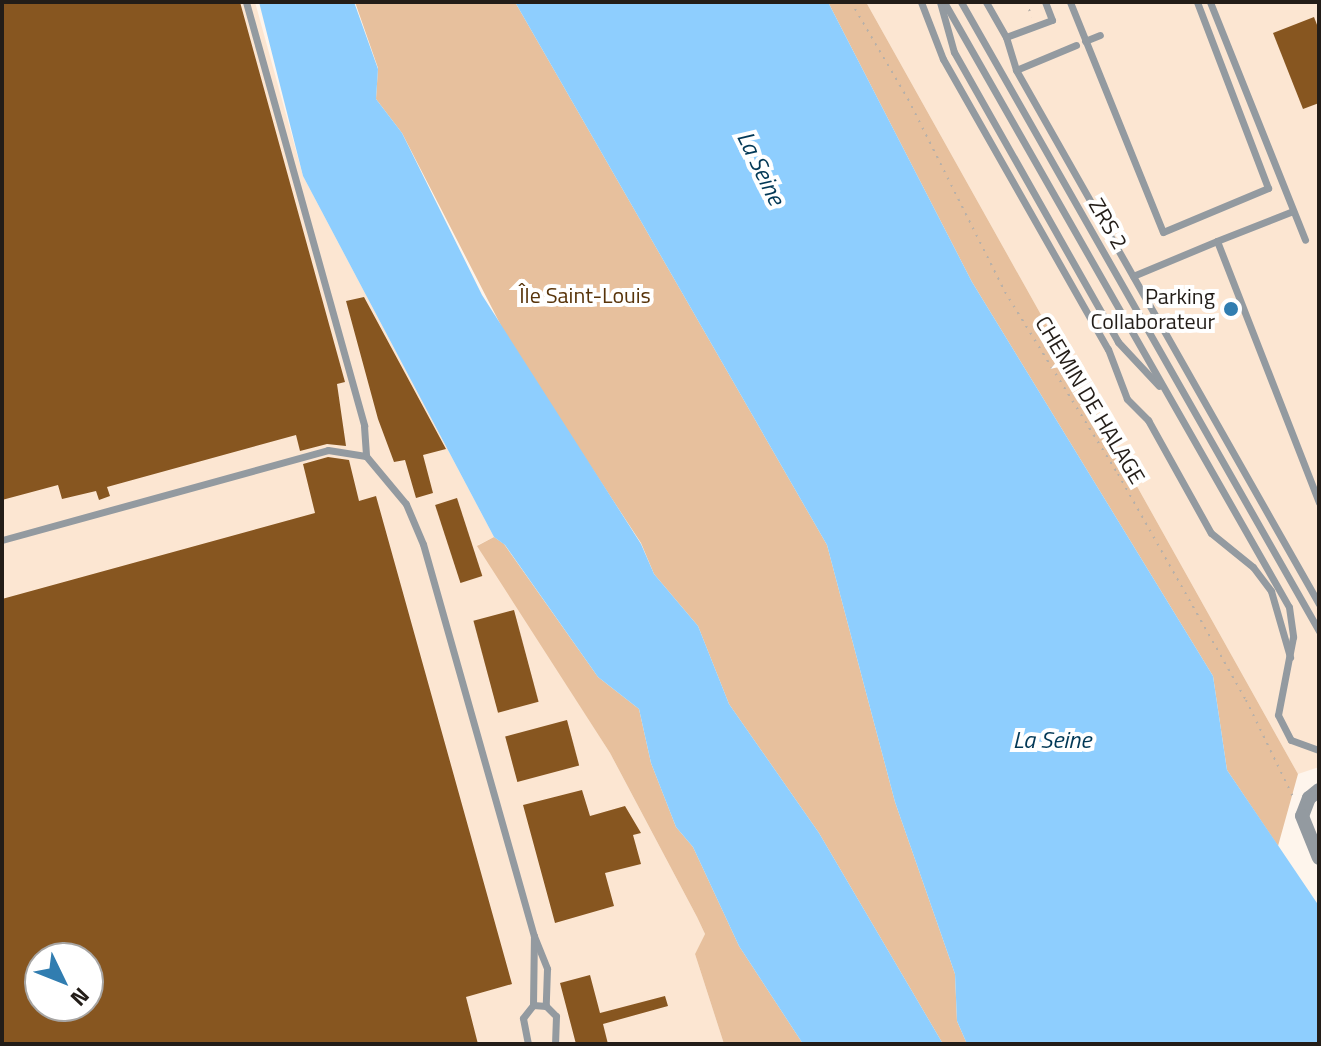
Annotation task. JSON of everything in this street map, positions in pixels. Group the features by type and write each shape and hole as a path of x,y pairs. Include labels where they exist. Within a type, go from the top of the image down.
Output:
{"street":[{"path":"1319,790 1309,798 1302,816 1319,858"}],"lane":[{"path":"246,2 364,426 366,456 406,504 423,544 534,936 547,969 546,1006"},
{"path":"921,2 939,50 1108,349 1127,399 1148,420 1211,533 1253,567 1271,591 1291,660"},
{"name":"ZRS 2","path":"942,2 954,52 1118,342 1167,394"},
{"name":"ZRS 2","path":"942,2 1289,607 1291,660 1278,715 1291,740 1319,750"},
{"name":"ZRS 2","path":"961,2 1319,631"},
{"path":"986,2 1006,37 1016,70 1319,604"},
{"path":"1006,37 1052,20 1045,2"},
{"path":"1070,2 1163,232 1268,188 1197,2"},
{"path":"1210,2 1305,240"},
{"path":"1085,41 1100,35"},
{"path":"1016,70 1076,45"},
{"path":"1133,276 1293,211"},
{"path":"1217,241 1319,503"},
{"path":"2,540 328,450 366,456"},
{"path":"528,1044 523,1018 533,1005 534,936"},
{"path":"533,1005 546,1006 556,1016 558,1042"}],"path":[{"name":"CHEMIN DE HALAGE","path":"851,2 908,99 1005,292 1118,474 1246,700 1302,816"},
{"path":"1026,2 1036,26"}],"shaded area":[{"path":"2,2 255,2 303,176 494,537 478,545 610,753 705,934 695,954 724,1044 2,1044"},
{"path":"866,2 1319,2 1319,767 1298,774"}],"green space":[{"name":"Île Saint-Louis","path":"355,2 515,2 827,545 895,802 955,974 957,1021 967,1044 943,1044 819,833 729,704 698,626 654,574 641,543 510,343 402,133 376,99 378,68"},
{"path":"828,2 866,2 1298,774 1278,846 1227,770 1213,676 972,282"},
{"path":"494,537 504,544 598,677 639,709 651,763 676,827 693,847 739,946 803,1044 724,1044 695,954 705,934 610,753 477,546"}],"water":[{"path":"259,2 354,2 378,69 376,99 402,133 482,295 641,544 654,574 698,626 729,704 819,833 943,1044 803,1044 739,946 693,847 676,827 651,763 639,709 598,677 505,545 494,537 303,176"},
{"name":"La Seine","path":"515,2 828,2 972,282 1213,676 1227,770 1319,906 1319,1044 967,1044 957,1021 955,974 895,802 827,545"}],"building":[{"path":"2,2 240,2 345,382 337,384 346,446 327,444 300,451 296,435 107,487 110,496 99,500 96,491 62,499 58,485 2,500"},
{"path":"1314,17 1319,30 1319,103 1303,109 1273,33"},
{"path":"364,297 446,449 423,455 433,493 416,498 405,460 394,462 378,419 346,301"},
{"path":"328,457 349,460 359,501 376,496 512,984 466,997 478,1044 2,1044 2,599 315,513 303,464"},
{"path":"457,498 482,576 460,583 435,505"},
{"path":"514,610 539,702 498,713 473,621"},
{"path":"567,720 579,765 517,782 505,737"},
{"path":"582,790 590,816 625,806 641,833 633,835 641,864 605,873 614,906 555,923 523,805"},
{"path":"590,975 600,1013 665,996 668,1006 603,1024 608,1044 576,1044 560,983"}],"place":[{"name":"Parking Collaborateur","path":"1231,309"}]}
